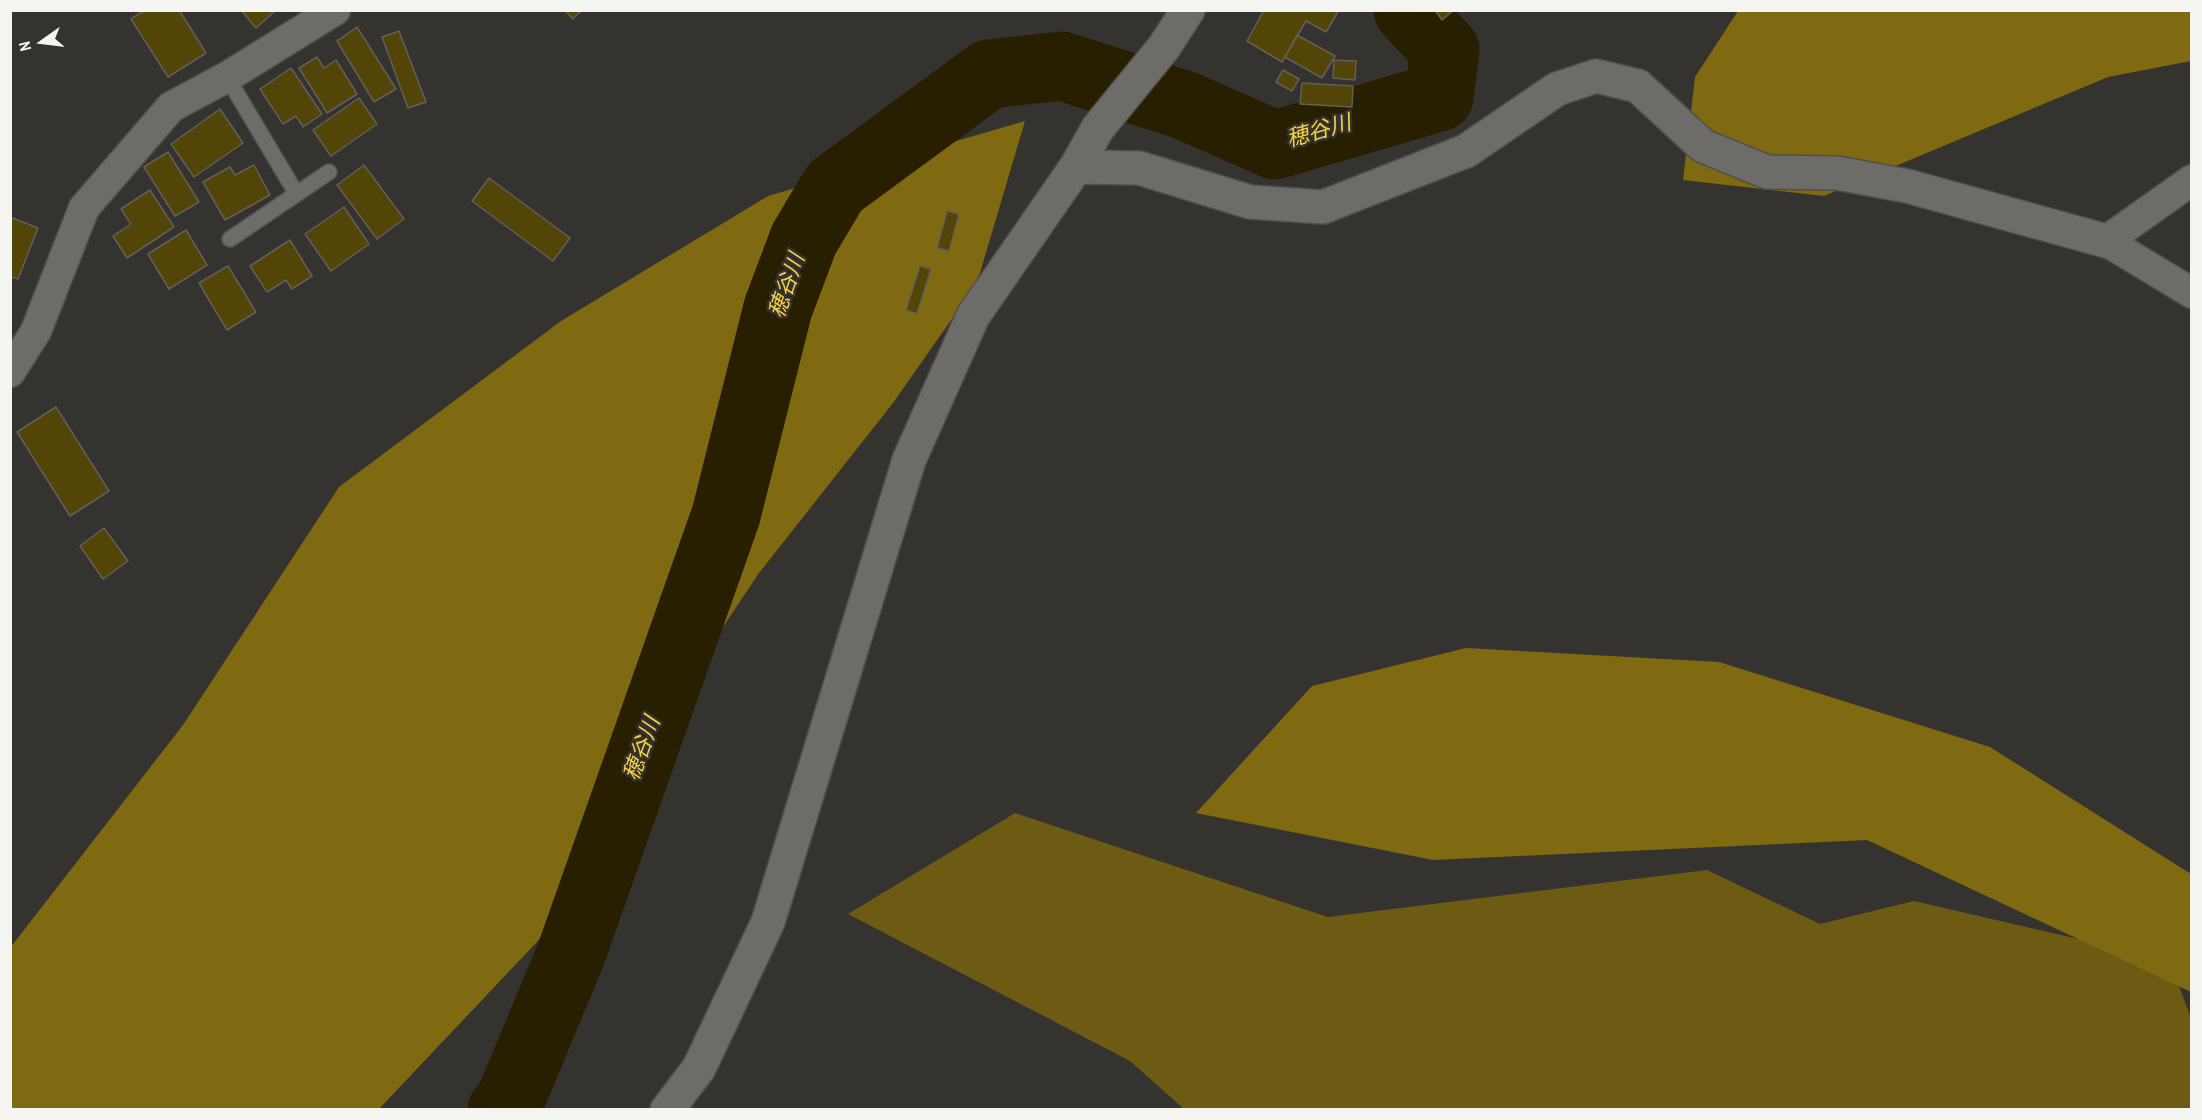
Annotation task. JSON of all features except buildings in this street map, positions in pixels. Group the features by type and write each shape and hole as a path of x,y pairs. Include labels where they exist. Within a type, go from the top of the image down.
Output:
{"street":[{"path":"10,372 36,331 84,208 171,107 227,77 335,10"},
{"path":"667,1110 699,1068 768,922 909,460 973,315 1076,166 1098,128 1164,46 1188,10"},
{"path":"1076,166 1140,168 1250,202 1323,207 1466,152 1557,89 1596,76 1638,86 1703,146 1767,172 1837,173 1907,186 2106,241 2192,293"},
{"path":"2106,241 2192,180"}],"lane":[{"path":"227,77 296,194"},
{"path":"230,239 329,172"}],"shaded area":[{"path":"1738,11 2191,11 2191,61 2108,77 1824,196 1683,180 1695,77"},
{"path":"1025,121 977,283 893,403 759,573 649,738 586,890 379,1109 11,1109 10,948 183,725 339,487 561,321 768,196"},
{"path":"1466,648 1719,662 1990,747 2191,874 2191,992 1867,840 1433,860 1196,813 1312,686"},
{"path":"1015,813 1328,917 1707,870 1820,924 1914,901 2169,960 2191,1018 2191,1109 1184,1109 1130,1061 848,914"}],"waterway":[{"name":"穂谷川","path":"502,1110 509,1103 571,954 726,515 778,308 804,239 835,187 989,74 1062,66 1184,105 1275,145 1439,97 1445,50 1408,10"}]}
